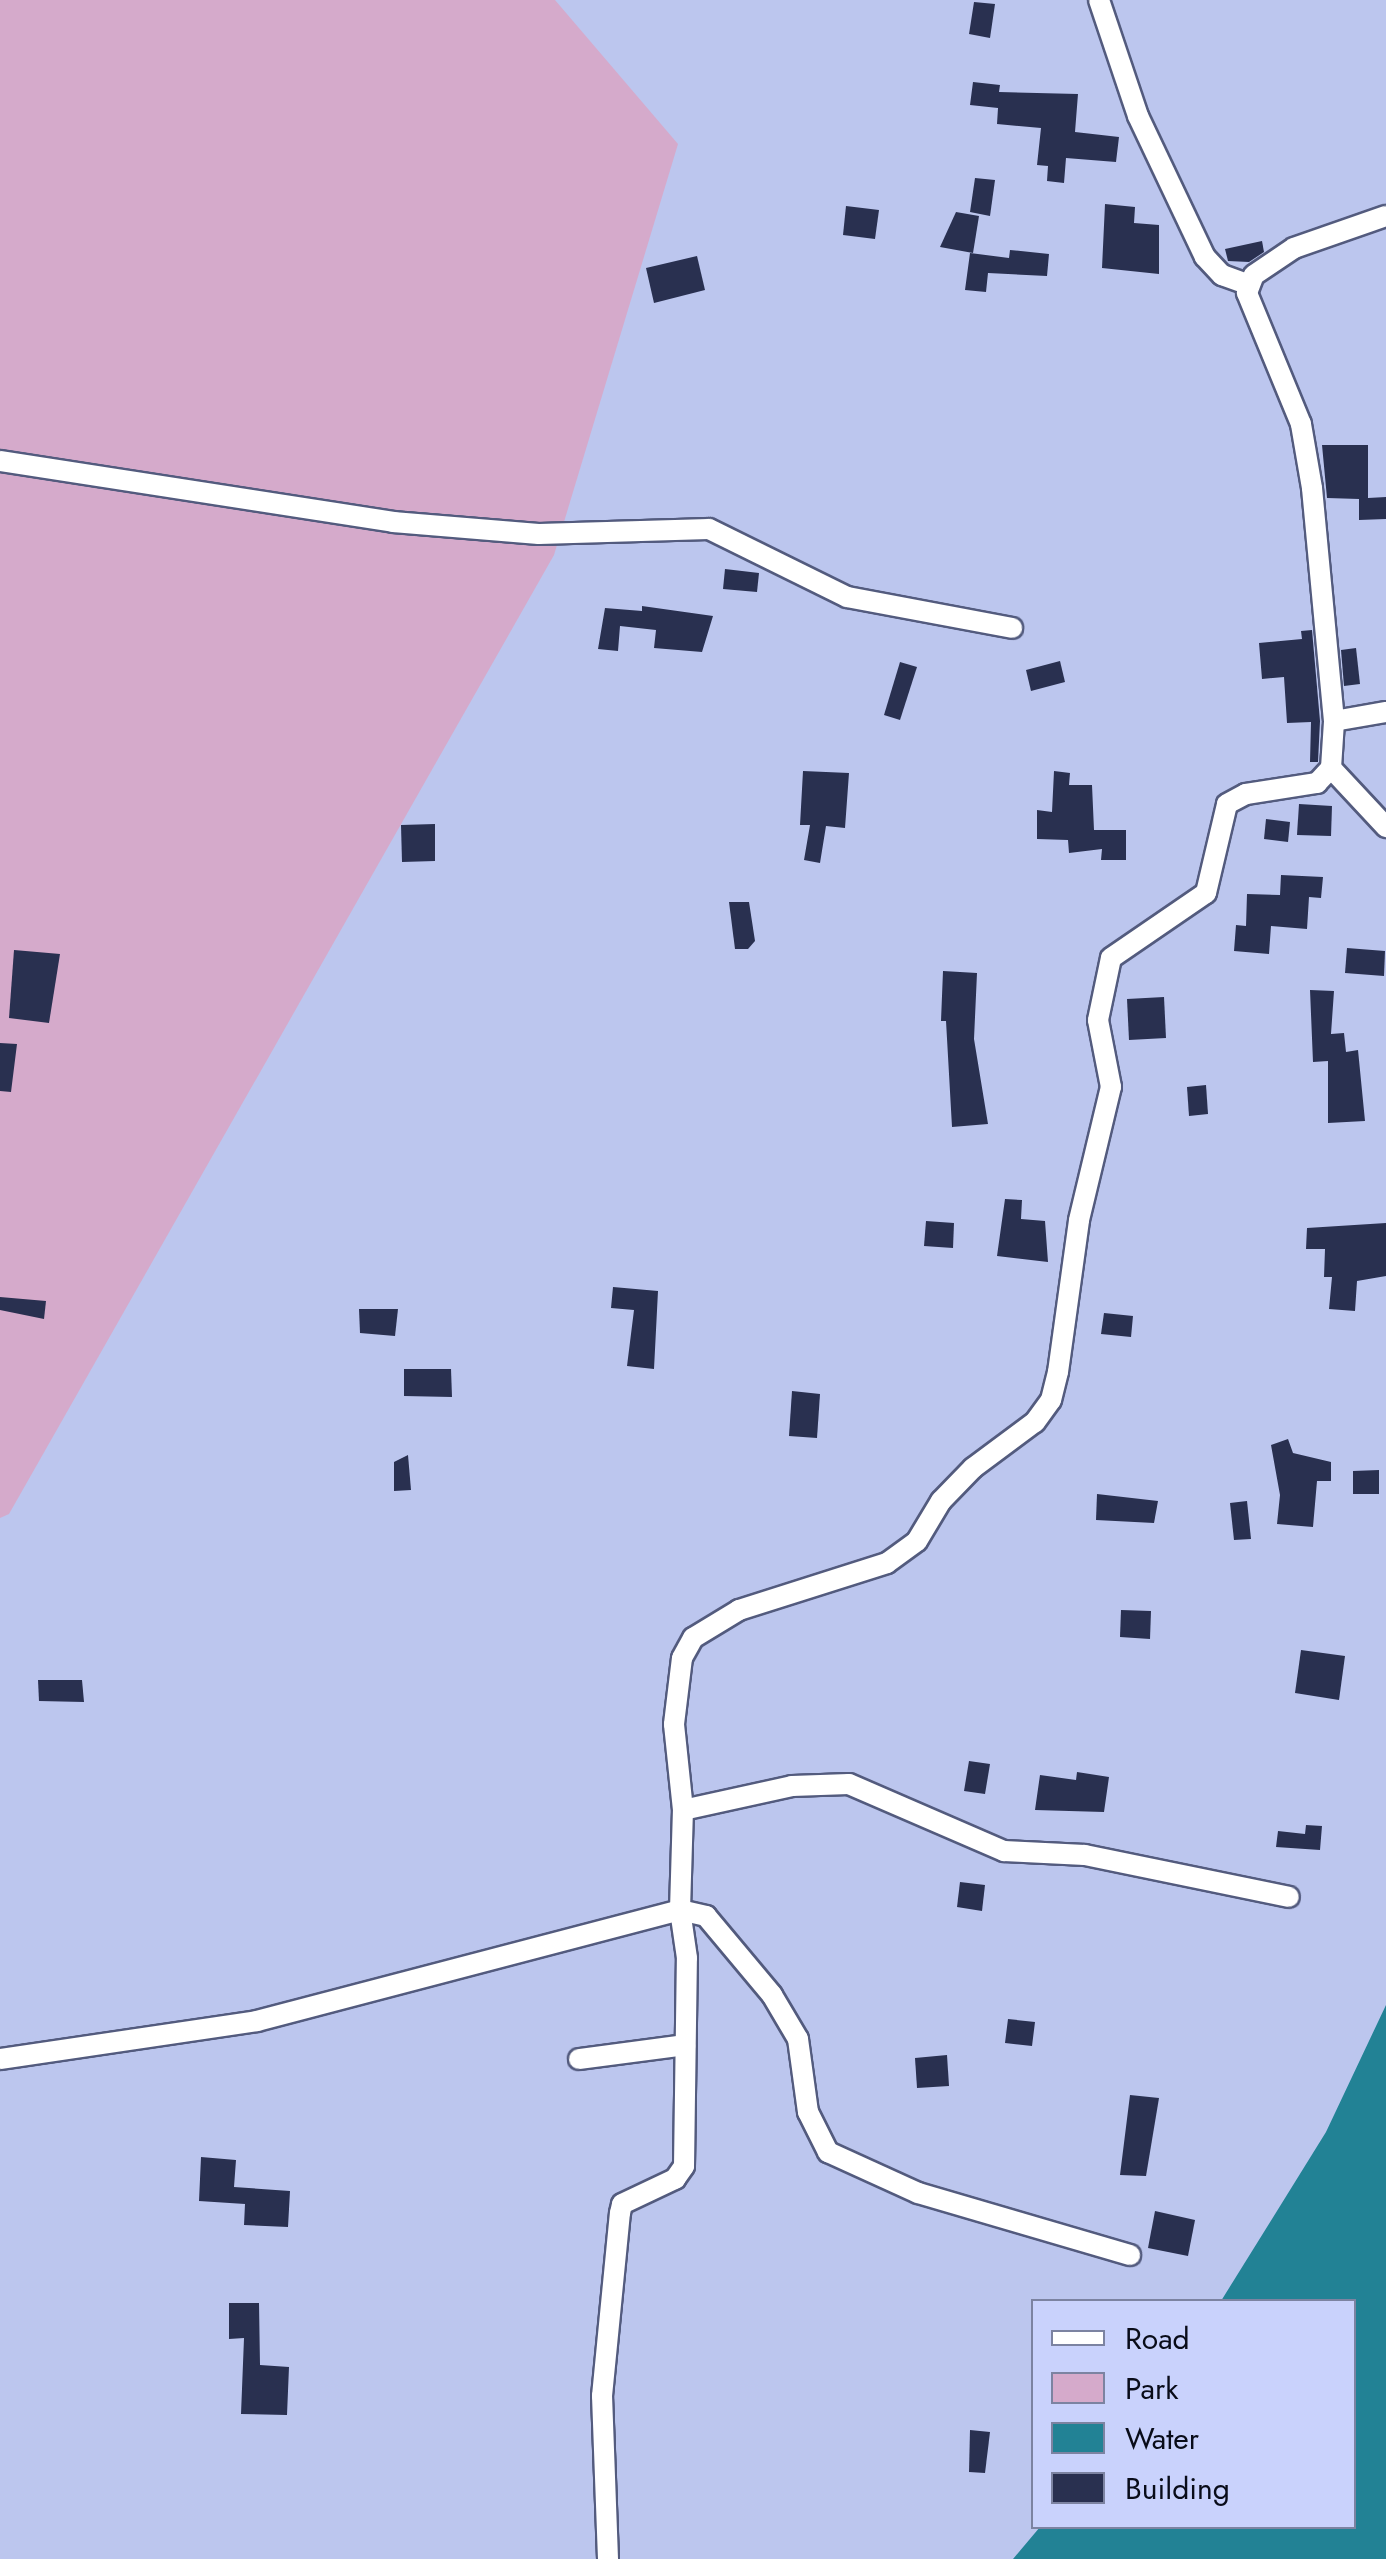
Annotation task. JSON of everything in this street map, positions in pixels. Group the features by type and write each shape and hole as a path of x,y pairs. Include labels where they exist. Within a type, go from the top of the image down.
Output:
{"street":[{"path":"1100,0 1138,116 1205,257 1222,275 1249,285"},
{"path":"1386,216 1294,248 1264,265 1249,285 1250,308 1301,424 1319,540 1334,721 1331,768 1386,827"},
{"path":"0,461 410,523 540,534 709,529 847,597 1012,628"},
{"path":"1334,721 1386,712"},
{"path":"608,2559 602,2396 620,2214 629,2199 682,2174 683,1810 674,1724 682,1658 694,1638 739,1610 888,1563 917,1541 941,1501 973,1468 1035,1422 1051,1400 1089,1165 1112,1087 1098,1020 1111,958 1206,893 1227,804 1246,794 1305,787 1331,768"},
{"path":"683,1810 792,1786 849,1784 1004,1851 1085,1855 1289,1897"},
{"path":"0,2059 257,2021 680,1910 706,1916 772,1995 798,2039 808,2112 828,2152 918,2193 1130,2254"},
{"path":"579,2059 685,2044"}],"green space":[{"path":"0,0 555,0 678,144 554,555 9,1514 0,1518"}],"water":[{"path":"1386,2005 1386,2559 1013,2559 1038,2529 1356,2529 1356,2299 1222,2299 1326,2132"}],"building":[{"path":"974,2 995,4 990,38 969,34"},
{"path":"973,82 1000,85 999,92 1078,94 1075,132 1119,137 1116,162 1066,158 1064,183 1047,181 1048,166 1037,165 1041,128 997,124 998,108 970,105"},
{"path":"975,178 995,180 990,216 970,212"},
{"path":"1105,204 1135,207 1134,223 1159,225 1159,274 1102,268"},
{"path":"846,206 879,210 875,239 843,235"},
{"path":"956,212 979,216 973,253 940,247"},
{"path":"1262,241 1264,252 1249,262 1228,261 1225,249"},
{"path":"1010,250 1049,254 1047,276 988,273 986,292 965,290 970,253 1009,258"},
{"path":"697,256 705,290 654,303 646,268"},
{"path":"1322,445 1368,445 1368,498 1386,497 1386,519 1359,520 1359,499 1327,498"},
{"path":"725,569 759,573 757,592 723,589"},
{"path":"642,606 713,616 702,652 654,648 656,630 620,626 618,651 598,649 605,608 642,611"},
{"path":"1312,630 1320,721 1318,762 1310,762 1311,722 1287,723 1284,677 1262,679 1259,643 1302,639 1301,631"},
{"path":"1356,648 1360,684 1344,686 1341,650"},
{"path":"1060,661 1065,682 1031,691 1026,670"},
{"path":"900,662 917,667 900,720 884,715"},
{"path":"803,771 849,773 845,828 826,826 820,863 804,860 810,825 800,825"},
{"path":"1054,771 1070,773 1069,785 1092,785 1094,830 1126,830 1126,860 1101,860 1102,849 1069,853 1068,840 1037,839 1037,810 1052,812"},
{"path":"1299,804 1332,806 1331,836 1297,835"},
{"path":"1266,819 1290,822 1288,842 1264,839"},
{"path":"435,824 435,861 402,862 401,825"},
{"path":"1281,875 1323,877 1321,898 1309,897 1307,929 1271,926 1269,954 1234,951 1236,925 1246,926 1247,894 1280,895"},
{"path":"729,902 749,902 755,941 748,949 735,949"},
{"path":"1347,948 1385,951 1384,976 1345,973"},
{"path":"14,950 60,954 49,1023 9,1018"},
{"path":"943,971 977,973 974,1039 988,1124 952,1127 946,1021 941,1021"},
{"path":"1310,990 1334,991 1331,1034 1344,1033 1346,1052 1358,1050 1365,1121 1328,1123 1328,1061 1313,1062"},
{"path":"1164,997 1166,1038 1129,1040 1127,999"},
{"path":"0,1043 17,1044 11,1092 0,1091"},
{"path":"1206,1085 1208,1114 1189,1116 1187,1087"},
{"path":"1005,1199 1022,1200 1021,1219 1045,1221 1048,1262 997,1256"},
{"path":"926,1221 954,1223 953,1248 924,1246"},
{"path":"1386,1223 1386,1276 1357,1281 1355,1311 1329,1309 1332,1277 1324,1277 1325,1249 1306,1249 1307,1228"},
{"path":"613,1287 658,1291 654,1369 627,1366 634,1310 611,1308"},
{"path":"0,1297 46,1301 44,1319 0,1310"},
{"path":"359,1309 398,1309 395,1336 360,1333"},
{"path":"1104,1313 1133,1316 1131,1337 1101,1334"},
{"path":"404,1369 451,1369 452,1397 404,1396"},
{"path":"792,1391 820,1394 817,1438 789,1436"},
{"path":"1288,1439 1293,1453 1331,1462 1331,1481 1317,1481 1313,1527 1277,1524 1280,1495 1271,1445"},
{"path":"408,1455 411,1490 394,1491 394,1462"},
{"path":"1379,1470 1379,1494 1353,1494 1353,1471"},
{"path":"1097,1494 1158,1501 1154,1523 1096,1520"},
{"path":"1247,1501 1251,1539 1234,1540 1230,1503"},
{"path":"1121,1610 1151,1611 1150,1639 1120,1637"},
{"path":"1301,1650 1345,1656 1339,1700 1295,1693"},
{"path":"38,1680 82,1680 84,1702 39,1701"},
{"path":"969,1761 990,1764 985,1794 964,1791"},
{"path":"1077,1772 1109,1777 1104,1812 1035,1810 1040,1775 1076,1780"},
{"path":"1306,1825 1322,1826 1320,1850 1276,1847 1278,1831 1305,1834"},
{"path":"960,1882 985,1885 982,1911 957,1907"},
{"path":"1008,2019 1035,2022 1032,2046 1005,2043"},
{"path":"947,2055 949,2086 917,2088 915,2058"},
{"path":"1130,2095 1159,2098 1146,2176 1120,2175"},
{"path":"201,2157 236,2160 234,2187 290,2191 288,2227 244,2225 245,2204 199,2201"},
{"path":"1155,2211 1195,2220 1188,2256 1148,2248"},
{"path":"229,2303 259,2303 260,2365 289,2367 287,2415 241,2414 244,2338 229,2339"},
{"path":"970,2430 990,2432 985,2473 969,2472"}]}
